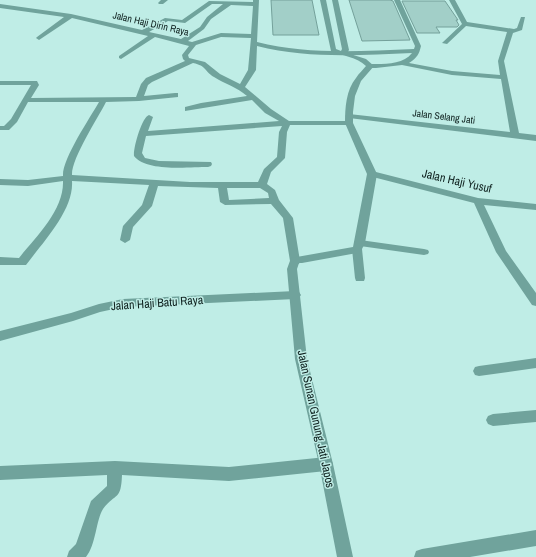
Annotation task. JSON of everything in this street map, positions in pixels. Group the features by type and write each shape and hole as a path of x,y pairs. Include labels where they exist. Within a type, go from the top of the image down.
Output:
{"street":[{"path":"323,0 333,50 341,54 363,60 370,66"},
{"path":"335,0 346,50 341,54"},
{"path":"360,278 359,246 372,174 349,120 349,107 357,82 370,66 408,61 414,57 418,51 418,46 397,0"},
{"path":"452,0 465,24"},
{"path":"144,32 167,19 183,22 211,2 256,2 252,70 241,87"},
{"path":"183,41 202,28 209,18 229,3"},
{"name":"Jalan Haji Dirin Raya","path":"0,6 71,16 183,41 192,44 192,47 185,55 186,59 191,60"},
{"path":"39,38 61,21 71,16"},
{"path":"465,24 510,32 520,29 523,18"},
{"path":"445,43 465,24"},
{"path":"329,31 342,31"},
{"path":"510,32 501,61 515,136"},
{"path":"121,57 155,34"},
{"path":"192,44 221,35 253,36"},
{"path":"253,43 313,53 341,54 418,51"},
{"path":"140,99 145,84 149,80 191,60 203,63 208,66 217,76 241,87 253,98 287,123"},
{"path":"400,63 452,73 504,77"},
{"path":"0,83 34,83 34,87 9,125 6,128 0,128"},
{"path":"26,100 140,99 175,95"},
{"path":"188,109 202,105 253,98"},
{"path":"0,261 22,262 47,230 61,208 68,192 69,178 67,170 73,156 104,99"},
{"path":"149,117 137,155 139,158 144,161 157,164 208,164"},
{"path":"143,134 287,123 349,120"},
{"name":"Jalan Selang Jati","path":"349,120 536,138"},
{"path":"0,182 28,183 69,178 154,183 262,185 267,172 281,158 283,132 287,123"},
{"name":"Jalan Haji Yusuf","path":"372,174 478,201 536,206"},
{"path":"125,240 128,226 147,206 154,183"},
{"path":"222,184 225,202 274,201"},
{"name":"Jalan Sunan Gunung Jati Japos","path":"262,185 272,192 274,201 288,218 295,261 292,269 301,359 326,464 344,557"},
{"path":"478,201 501,252 536,302"},
{"path":"295,261 302,258 344,253 359,246 424,252"},
{"name":"Jalan Haji Batu Raya","path":"0,336 73,317 99,308 123,303 295,295"},
{"path":"479,371 536,363"},
{"path":"493,420 536,416"},
{"path":"0,473 115,468 229,474 326,464"},
{"path":"75,557 82,549 96,506 114,489 115,468"},
{"path":"422,557 536,538"}],"building":[{"path":"271,0 312,0 319,35 273,35"},
{"path":"349,0 393,1 410,40 362,41"},
{"path":"402,1 445,1 458,20 456,20 459,25 457,27 436,27 440,33 417,33"}]}
